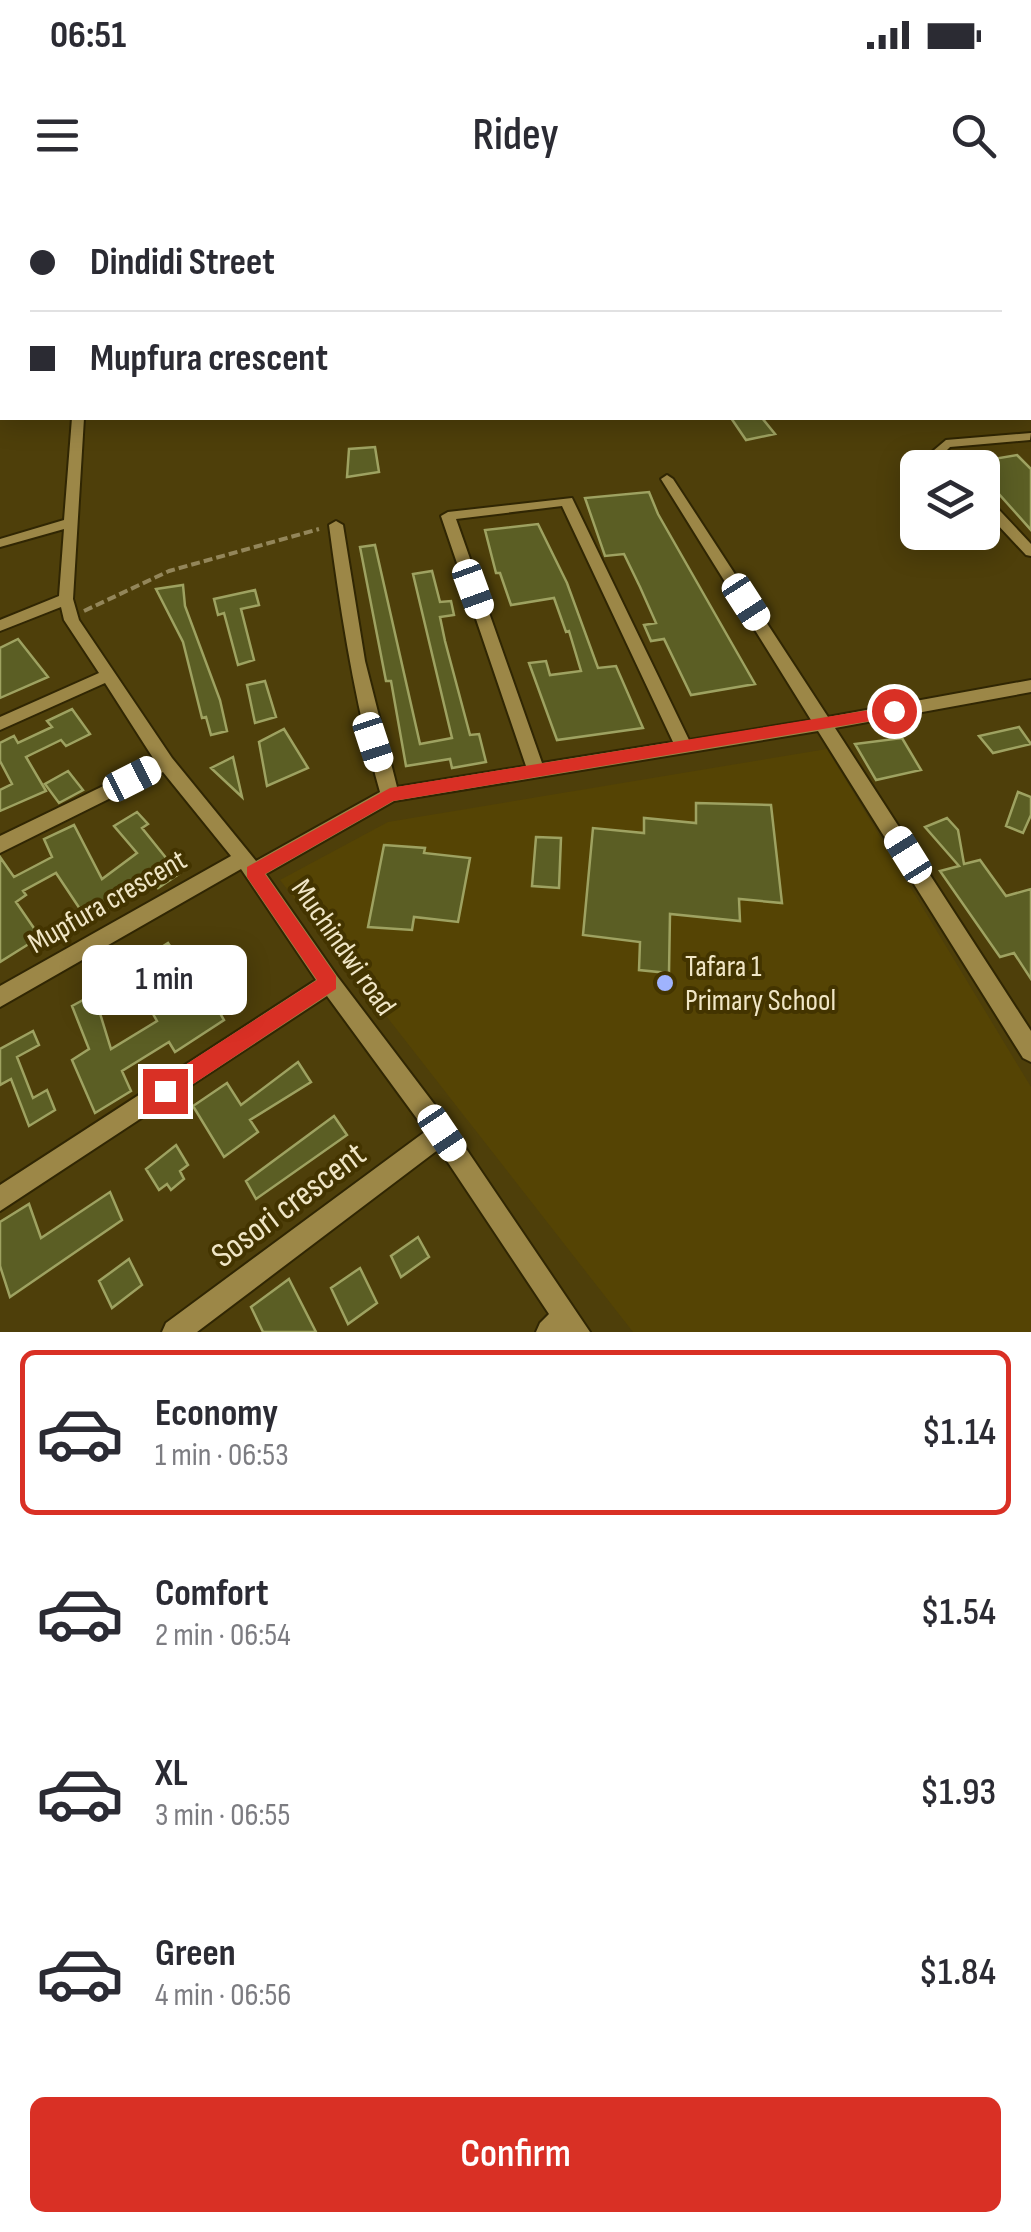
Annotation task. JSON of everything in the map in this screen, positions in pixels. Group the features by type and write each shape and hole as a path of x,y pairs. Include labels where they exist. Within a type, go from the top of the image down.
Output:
{"street":[{"name":"Muchindwi road","path":"78,420 66,599 72,620 166,762 249,865 442,1133 564,1327"},
{"path":"941,450 946,444 1031,436"},
{"path":"667,479 1031,1051"},
{"path":"536,770 448,516 567,501 683,746"},
{"path":"1000,519 1031,552"},
{"path":"0,543 73,522"},
{"path":"336,525 354,651 373,742 390,795"},
{"path":"0,626 66,599"},
{"path":"0,724 110,675"},
{"name":"Mupfura crescent","path":"0,997 390,795 826,724 1031,686"},
{"path":"0,845 166,762"},
{"path":"0,1199 330,982"},
{"name":"Sosori crescent","path":"175,1332 442,1133"}],"path":[{"path":"72,620 154,575 212,555 336,525"}],"shaded area":[{"name":"Tafara 1 Primary School","path":"827,749 1031,1087 1031,1332 633,1332 280,880 388,822"}],"building":[{"path":"732,420 764,420 775,434 746,440"},
{"path":"375,447 379,472 347,477 349,449"},
{"path":"1017,455 1031,469 1031,530 1000,495 1000,458"},
{"path":"649,492 755,684 691,695 664,639 651,641 644,625 656,623 640,587 624,554 605,556 585,498"},
{"path":"538,524 567,583 598,668 616,666 643,728 557,740 529,663 546,661 550,675 581,671 569,631 566,632 554,598 511,605 500,573 496,573 485,530"},
{"path":"375,545 420,744 452,738 413,574 432,571 440,602 451,601 454,615 440,617 445,641 470,735 479,734 486,762 452,768 450,759 406,766 360,547"},
{"path":"183,585 185,606 220,700 227,731 211,735 206,717 202,718 183,642 156,589"},
{"path":"255,590 259,605 241,609 254,660 238,665 224,613 218,615 214,599"},
{"path":"18,639 48,677 0,698 0,648"},
{"path":"265,681 276,717 255,723 247,685"},
{"path":"72,709 90,734 66,746 61,740 26,757 46,791 0,811 0,790 12,784 0,761 0,743 14,736 18,743 52,727 47,721"},
{"path":"1019,727 1031,744 993,753 979,736"},
{"path":"284,729 308,768 267,786 259,742"},
{"path":"902,738 921,770 876,780 855,744"},
{"path":"233,757 242,797 211,768"},
{"path":"68,771 83,790 59,803 45,784"},
{"path":"1018,792 1031,797 1031,815 1023,833 1006,826"},
{"path":"696,803 771,805 782,903 739,899 740,921 670,914 669,973 639,970 640,942 583,935 593,828 644,833 644,818 696,823"},
{"path":"137,812 148,824 142,828 179,874 158,888 146,873 109,898 114,905 88,921 56,873 23,891 26,895 16,902 40,937 0,962 0,857 14,877 52,857 44,839 74,825 102,879 137,853 114,826"},
{"path":"947,818 958,830 964,864 980,860 1006,896 1031,889 1031,979 1014,953 1000,957 940,871 959,866 925,827"},
{"path":"536,837 561,838 559,888 532,886"},
{"path":"384,845 425,848 424,853 470,858 458,922 414,917 412,930 368,927"},
{"path":"168,943 174,952 181,947 218,1001 214,1003 224,1020 175,1052 169,1042 122,1071 131,1091 95,1113 72,1060 89,1049 72,1006 94,994 111,1049 157,1021 153,1014 158,1012 129,968"},
{"path":"33,1031 39,1045 17,1057 33,1098 47,1090 55,1110 29,1126 11,1079 0,1085 0,1049"},
{"path":"298,1062 311,1082 250,1120 258,1132 224,1157 193,1106 227,1083 241,1105"},
{"path":"334,1116 347,1135 256,1199 246,1181"},
{"path":"176,1145 188,1165 180,1171 184,1179 171,1190 167,1184 159,1190 146,1169"},
{"path":"110,1192 122,1220 10,1297 0,1266 0,1222 29,1204 41,1238"},
{"path":"418,1237 429,1257 401,1277 391,1256"},
{"path":"129,1259 142,1285 112,1308 99,1281"},
{"path":"360,1268 377,1303 348,1324 331,1288"},
{"path":"289,1279 316,1332 263,1332 251,1307"}],"place":[{"name":"Tafara 1 Primary School","path":"665,983"}],"route":[{"path":"165,1091 330,982 254,872 390,795 894,711"}]}
